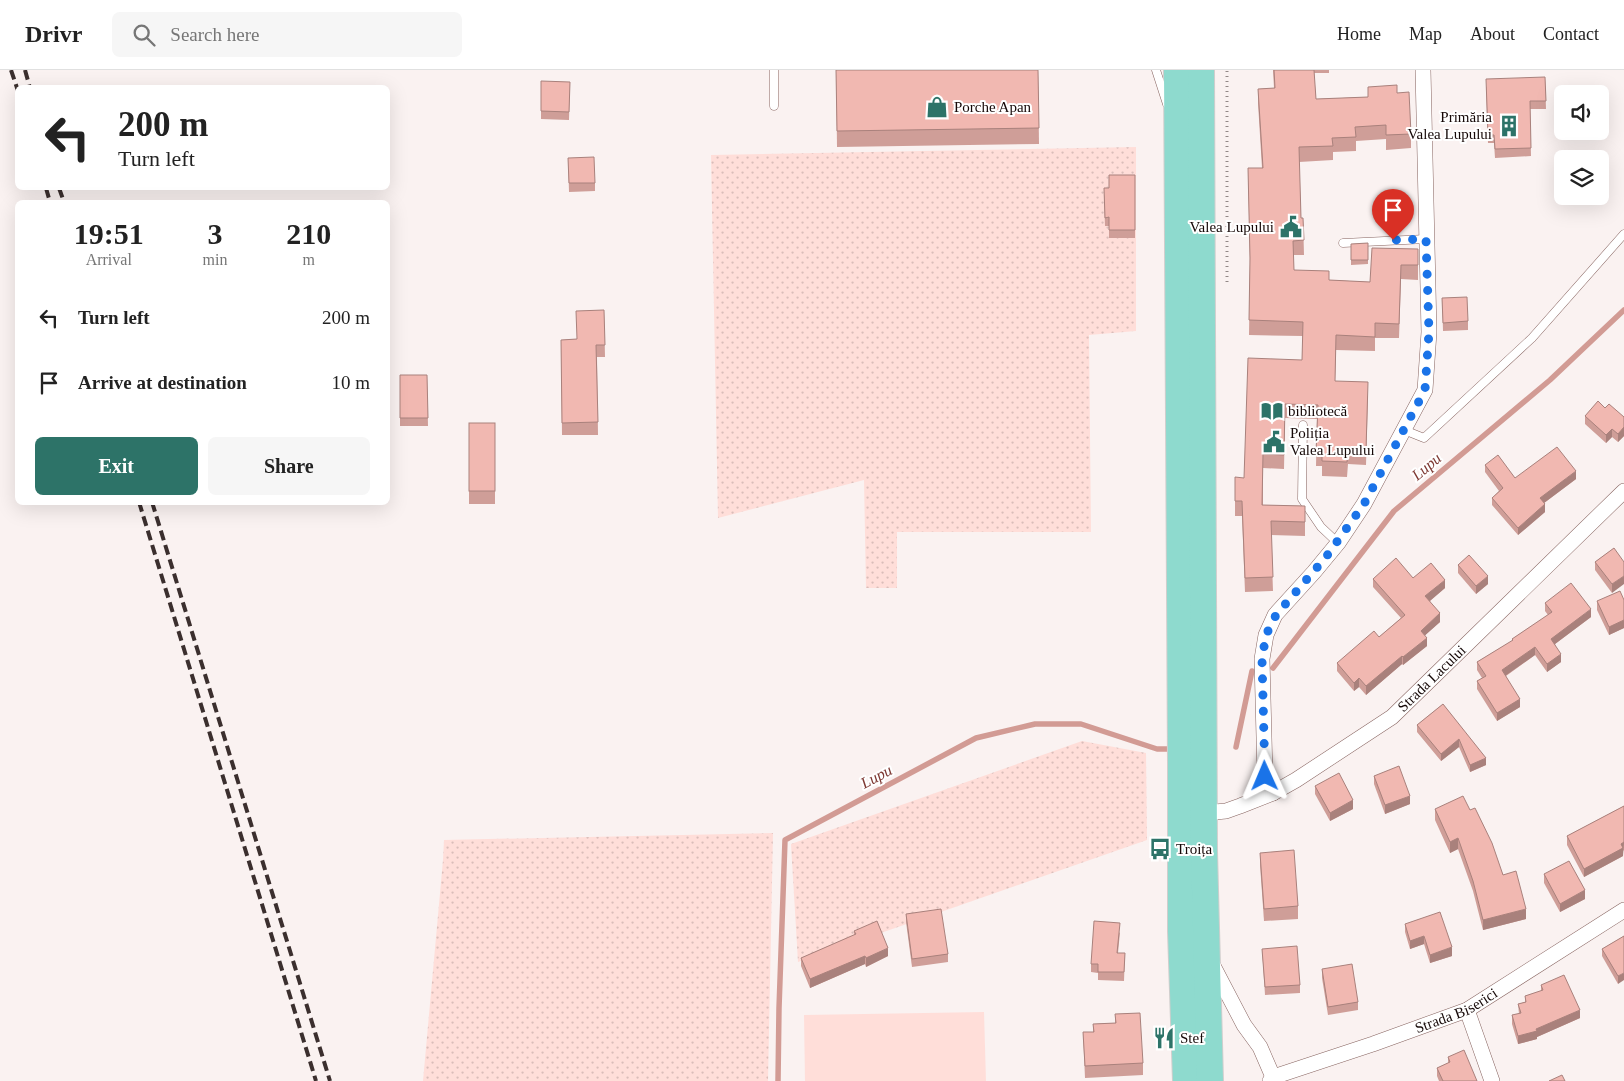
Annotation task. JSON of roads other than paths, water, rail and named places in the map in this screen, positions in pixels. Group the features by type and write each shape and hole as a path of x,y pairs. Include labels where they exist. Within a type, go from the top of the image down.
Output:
{"highway":[{"path":"1177,70 1177,137 1193,763 1180,931 1186,1081"},
{"path":"1192,714 1200,70"},
{"path":"1193,763 1204,814 1210,1081"}],"street":[{"path":"1273,793 1265,776 1262,659 1266,635 1276,615 1338,542 1364,504 1425,390 1429,332 1423,70"},
{"name":"Strada Lacului","path":"1204,814 1226,811 1273,793 1392,717 1624,491"},
{"name":"Strada Biserici","path":"1206,952 1244,1025 1260,1047 1271,1079 1467,1010 1624,910"},
{"path":"1467,1010 1492,1081"}],"lane":[{"path":"774,70 774,106"},
{"path":"1156,70 1177,137"},
{"path":"1404,430 1424,438 1532,338 1624,234"},
{"path":"1344,242 1426,239"},
{"path":"1304,425 1302,499 1321,526 1338,542"}],"waterway":[{"name":"Lupu","path":"1273,668 1394,511 1550,380 1624,310"},
{"name":"Lupu","path":"1236,747 1252,671"},
{"name":"Lupu","path":"778,1081 785,840 976,738 1035,724 1081,724 1157,749 1175,749"}],"railway":[{"path":"11,70 16,85"},
{"path":"25,70 29,85"},
{"path":"47,190 49,200"},
{"path":"60,190 63,200"},
{"path":"140,505 316,1081"},
{"path":"153,505 330,1081"}],"place":[{"name":"Porche Apan","path":"937,107"},
{"name":"Primăria Valea Lupului","path":"1509,126"},
{"name":"Valea Lupului","path":"1291,227"},
{"name":"bibliotecă","path":"1272,411"},
{"name":"Poliția Valea Lupului","path":"1274,442"},
{"name":"Troița","path":"1160,849"},
{"name":"Stef","path":"1164,1038"}]}
